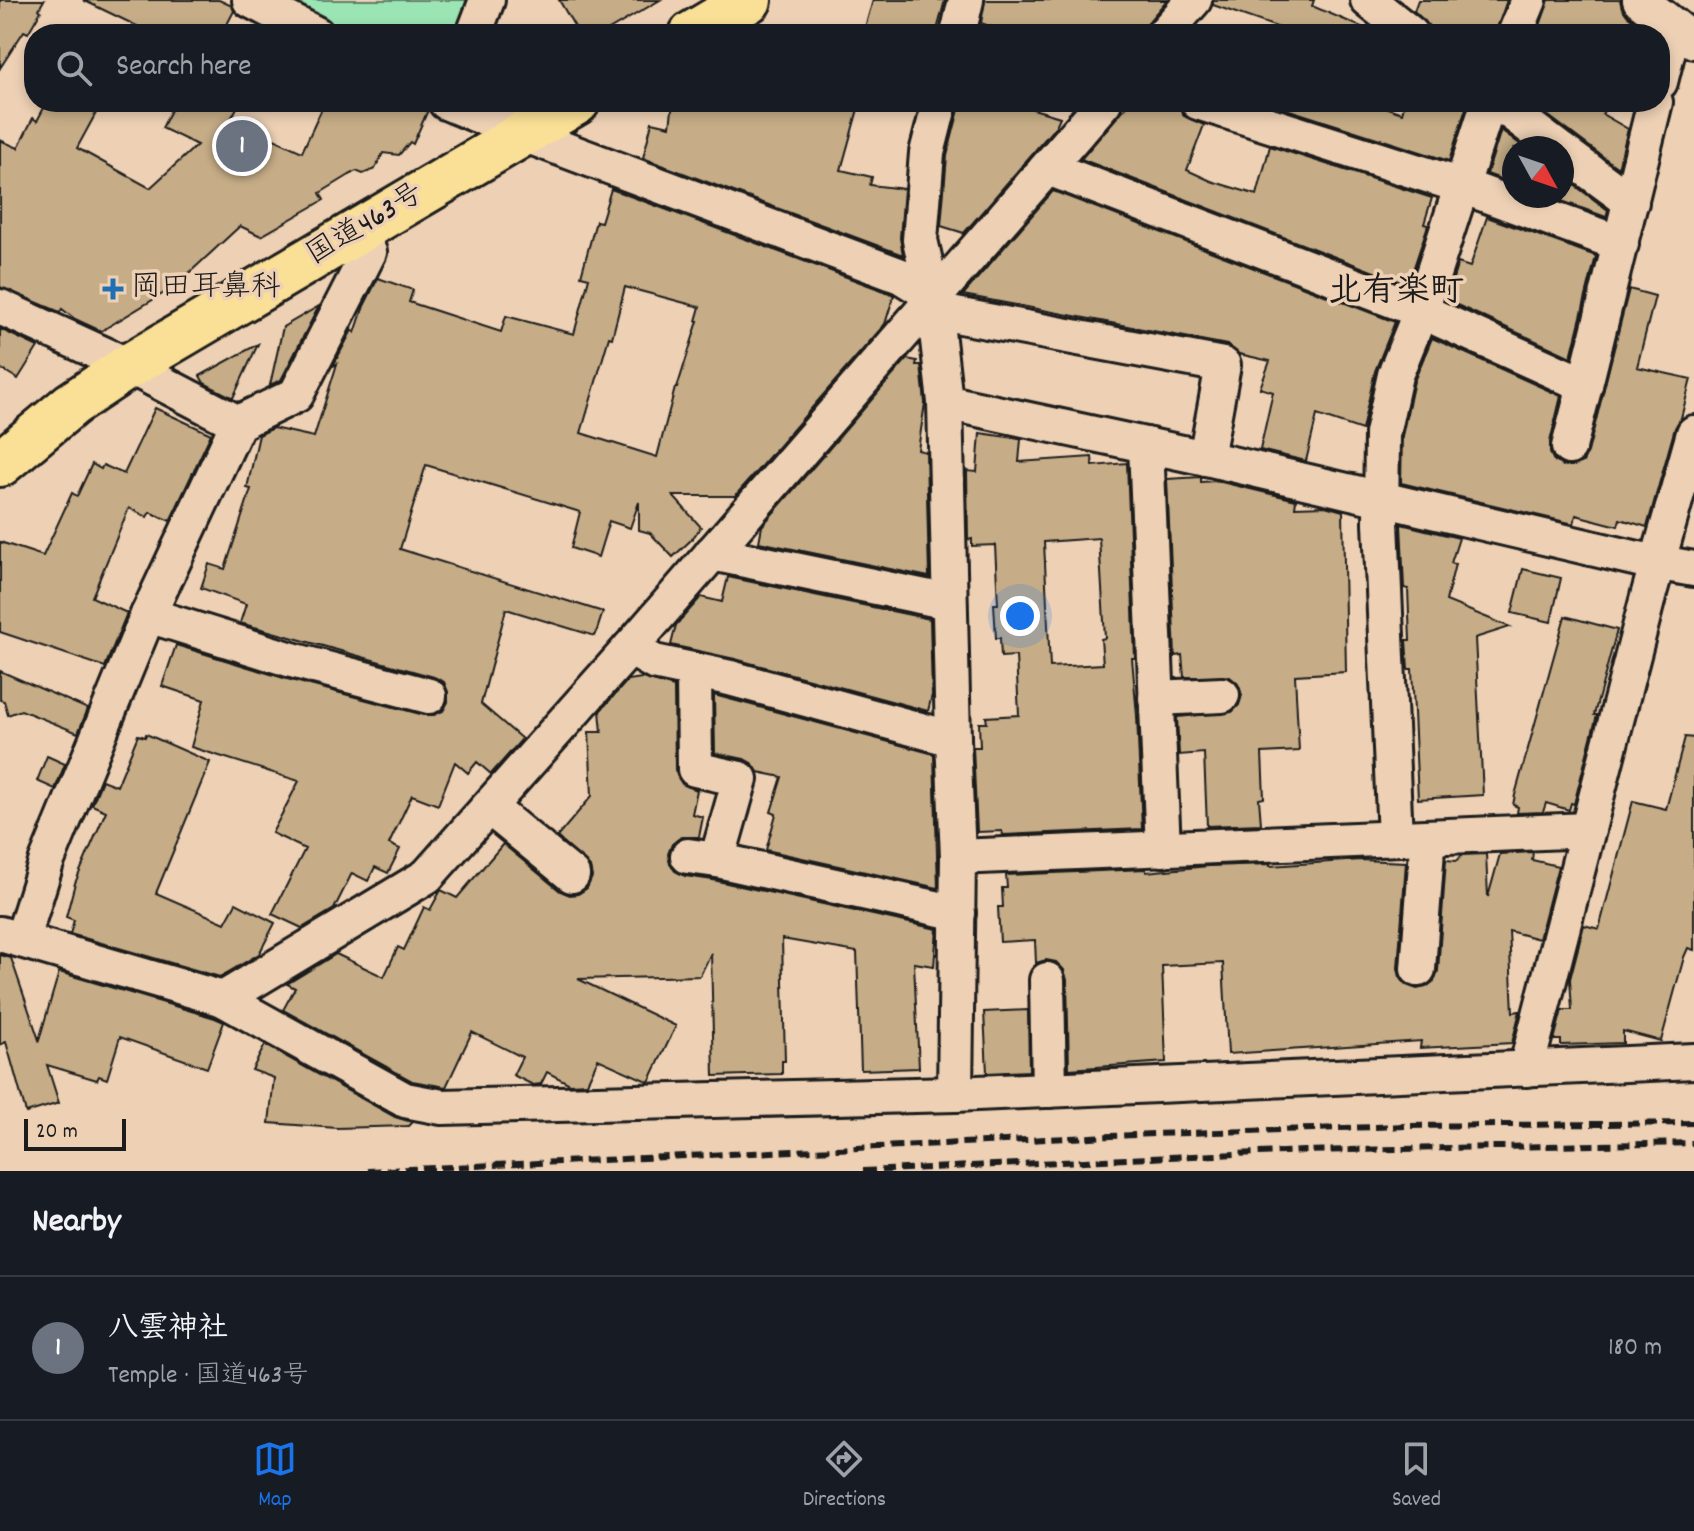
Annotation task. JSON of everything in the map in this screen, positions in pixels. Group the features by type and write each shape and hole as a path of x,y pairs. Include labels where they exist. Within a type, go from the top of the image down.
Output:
{"highway":[{"path":"709,24 749,0"},
{"name":"国道463号","path":"0,464 72,404 129,366 560,112"}],"street":[{"path":"250,0 297,24"},
{"path":"478,24 487,0"},
{"path":"960,24 966,0"},
{"path":"1173,24 1194,0"},
{"path":"1368,0 1398,24"},
{"path":"1519,24 1529,0"},
{"path":"1640,0 1684,34 1670,62"},
{"path":"471,112 901,276 934,304 1223,365 1206,458"},
{"path":"937,112 927,153 920,240 934,304 945,402 958,857 955,1094"},
{"path":"223,999 427,876 934,304 1096,112"},
{"path":"1229,112 1462,186 1621,244"},
{"path":"1418,969 1411,838 1382,500 1382,434 1395,375 1421,311 1486,112"},
{"path":"1510,112 1543,136"},
{"path":"1569,447 1653,112"},
{"path":"1574,159 1631,202"},
{"path":"1048,168 1421,311 1585,385"},
{"path":"356,232 369,252 296,395 238,423 148,615 46,863 11,937 223,999 405,1100 442,1107 955,1094 1694,1061"},
{"path":"0,307 129,366 238,423"},
{"path":"945,402 1694,569"},
{"path":"1526,1069 1694,433"},
{"path":"1146,445 1163,849"},
{"path":"712,553 949,602"},
{"path":"148,615 292,660 429,696"},
{"path":"630,648 654,662 730,678 953,739"},
{"path":"694,672 695,769 740,779 702,858 958,913"},
{"path":"1156,698 1222,695"},
{"path":"489,807 572,875"},
{"path":"958,857 1588,830"},
{"path":"1047,980 1049,1090"}],"green space":[{"path":"283,0 475,0 466,24 330,24"}],"building":[{"path":"0,0 44,0 33,24 24,24 24,31 0,68"},
{"path":"83,0 219,0 232,6 234,11 227,24 133,24"},
{"path":"559,0 660,0 619,24 573,24"},
{"path":"873,0 945,0 939,24 866,24"},
{"path":"985,0 1167,0 1147,24 981,23"},
{"path":"1213,0 1314,0 1312,6 1354,24 1268,24 1213,5"},
{"path":"1418,0 1507,0 1499,24 1427,24 1414,11"},
{"path":"1549,0 1620,0 1627,15 1638,24 1541,24"},
{"path":"42,112 97,112 77,148 150,188 197,145 162,128 170,112 235,112 231,119 302,152 320,112 427,112 413,144 410,142 399,155 383,153 375,169 363,174 356,171 320,193 324,200 261,236 240,226 174,287 101,331 62,309 60,312 0,287 0,140 18,148 33,118 37,121"},
{"path":"672,112 857,112 841,170 872,177 870,185 904,189 900,238 903,255 643,158 652,122 670,126"},
{"path":"958,112 1043,112 1060,117 1056,126 964,233 941,226 947,156"},
{"path":"1121,112 1183,112 1184,116 1204,125 1187,170 1257,195 1270,146 1432,198 1424,224 1428,225 1408,285 1081,159"},
{"path":"1296,112 1465,112 1449,161"},
{"path":"1543,112 1603,112 1602,114 1628,129 1618,168"},
{"path":"1501,130 1509,136 1502,136 1502,180 1487,174"},
{"path":"1574,185 1608,210 1606,217 1574,205"},
{"path":"611,189 894,295 885,324 735,496 673,496 701,527 673,557 650,533 639,530 639,502 630,528 609,521 598,557 571,548 580,512 426,465 400,549 603,612 595,636 506,609 481,704 522,739 491,774 477,762 468,773 455,762 438,805 412,795 389,844 400,849 388,873 375,867 368,881 352,873 334,909 302,928 272,914 305,849 272,833 299,781 191,747 204,700 162,686 176,645 287,679 424,715 443,711 448,702 448,692 444,682 434,677 240,623 246,604 201,588 209,564 225,569 251,489 247,488 259,435 273,428 314,437 337,364 333,366 352,330 355,333 378,278 413,290 409,302 501,332 506,316 574,334 589,278 581,276 596,221 601,222","holes":["625,287 700,307 657,457 581,433"]},
{"path":"1053,191 1395,322 1375,371 1362,430 1317,415 1306,461 1260,450 1273,392 1260,388 1270,361 1239,354 1227,345 963,295"},
{"path":"1487,217 1596,256 1571,357 1446,300 1458,263 1470,267"},
{"path":"1629,289 1655,296 1637,367 1691,379 1647,527 1620,519 1618,526 1576,515 1574,524 1401,483 1402,436 1414,381 1432,338 1561,396 1550,453 1554,461 1563,466 1583,462"},
{"path":"319,306 281,380 270,385 283,327"},
{"path":"0,329 38,347 18,379 0,368"},
{"path":"258,344 233,398 204,383 200,376"},
{"path":"907,359 921,365 925,403 918,450 926,452 929,577 759,542 762,526"},
{"path":"155,408 211,434 170,521 150,512 147,517 129,508 92,597 127,613 105,667 0,632 0,542 43,556 72,493 77,496 92,464 124,474"},
{"path":"980,433 1021,439 1019,462 1092,457 1093,466 1127,463 1135,658 1132,658 1142,829 1003,835 1002,831 977,832 973,747 980,747 979,723 987,723 986,717 1019,715 1016,656 1001,657 1000,638 996,638 995,545 972,546 972,539 968,540 967,471 977,472","holes":["1099,538 1105,638 1101,639 1103,664 1050,667 1044,542"]},
{"path":"1201,477 1201,482 1217,481 1296,500 1295,507 1325,506 1343,511 1346,672 1295,675 1299,751 1262,753 1264,798 1259,799 1261,824 1207,826 1204,753 1179,755 1177,717 1232,712 1239,705 1242,695 1238,684 1230,677 1184,677 1182,655 1175,656 1167,479"},
{"path":"1401,524 1459,538 1451,563 1455,564 1446,601 1510,627 1475,638 1483,795 1418,799 1412,669 1408,669 1406,640 1410,640 1408,589 1404,588"},
{"path":"1523,569 1561,578 1551,622 1512,613"},
{"path":"728,577 930,619 932,695 928,711 671,645 676,625 701,597 722,602"},
{"path":"1565,616 1617,630 1594,715 1597,715 1574,804 1571,803 1569,810 1546,803 1543,812 1517,813 1518,807 1513,805 1515,795"},
{"path":"0,671 88,709 78,733 21,710 8,715 4,701 0,700"},
{"path":"642,678 674,687 675,770 682,784 697,790 692,814 703,817 699,837 681,837 672,844 668,854 675,871 685,876 937,929 934,966 914,963 919,1068 861,1070 857,952 782,939 785,1061 782,1061 782,1074 714,1076 711,953 700,976 578,979 676,1026 649,1082 598,1059 587,1083 570,1084 547,1072 541,1084 533,1085 513,1075 522,1057 472,1032 446,1087 412,1081 283,1010 295,988 287,984 336,954 384,977 398,947 404,950 424,907 430,910 441,890 457,898 503,844 560,891 570,895 587,888 592,877 590,867 557,837 592,796 589,732 602,732 600,711 628,680"},
{"path":"714,695 934,754 938,888 766,850 776,814 771,812 782,777 758,772 753,764 744,759 715,753"},
{"path":"146,734 210,762 156,893 225,923 236,903 275,923 259,954 220,977 70,934 74,920 66,917 75,883 106,811 92,805 102,780 117,786 138,735 145,737"},
{"path":"1685,737 1694,738 1694,950 1688,948 1684,957 1661,1041 1623,1031 1623,1043 1561,1045 1561,1040 1554,1040 1562,1010 1572,1010 1570,979 1584,925 1599,929 1633,801 1666,809"},
{"path":"47,756 65,764 55,789 37,781"},
{"path":"1533,852 1532,860 1558,866 1539,939 1509,931 1513,1012 1520,1011 1512,1043 1420,1048 1421,1041 1228,1054 1223,963 1162,966 1166,1062 1069,1069 1067,980 1064,970 1056,962 1046,960 1036,963 1035,940 1000,942 998,907 1003,907 1002,888 1007,888 1006,875 1146,869 1146,872 1209,866 1270,866 1361,860 1406,862 1398,968 1406,985 1417,989 1434,981 1438,971 1446,860 1457,861 1462,855 1486,854 1488,897 1500,854"},
{"path":"0,955 11,958 39,1040 59,972 224,1022 207,1068 120,1037 107,1079 99,1076 97,1080 47,1065 59,1103 26,1113 6,1042 0,1045"},
{"path":"1028,1010 1029,1071 987,1073 984,1012"},
{"path":"265,1045 395,1117 412,1122 408,1126 337,1128 269,1123 274,1078 252,1070"}],"railway":[{"path":"368,1171 1154,1134 1406,1126 1694,1123"},
{"path":"863,1171 1303,1151 1694,1143"}],"place":[{"name":"八雲神社","path":"242,146"},
{"name":"岡田耳鼻科","path":"113,289"}],"district":[{"name":"北有楽町","path":"1396,293"}]}
